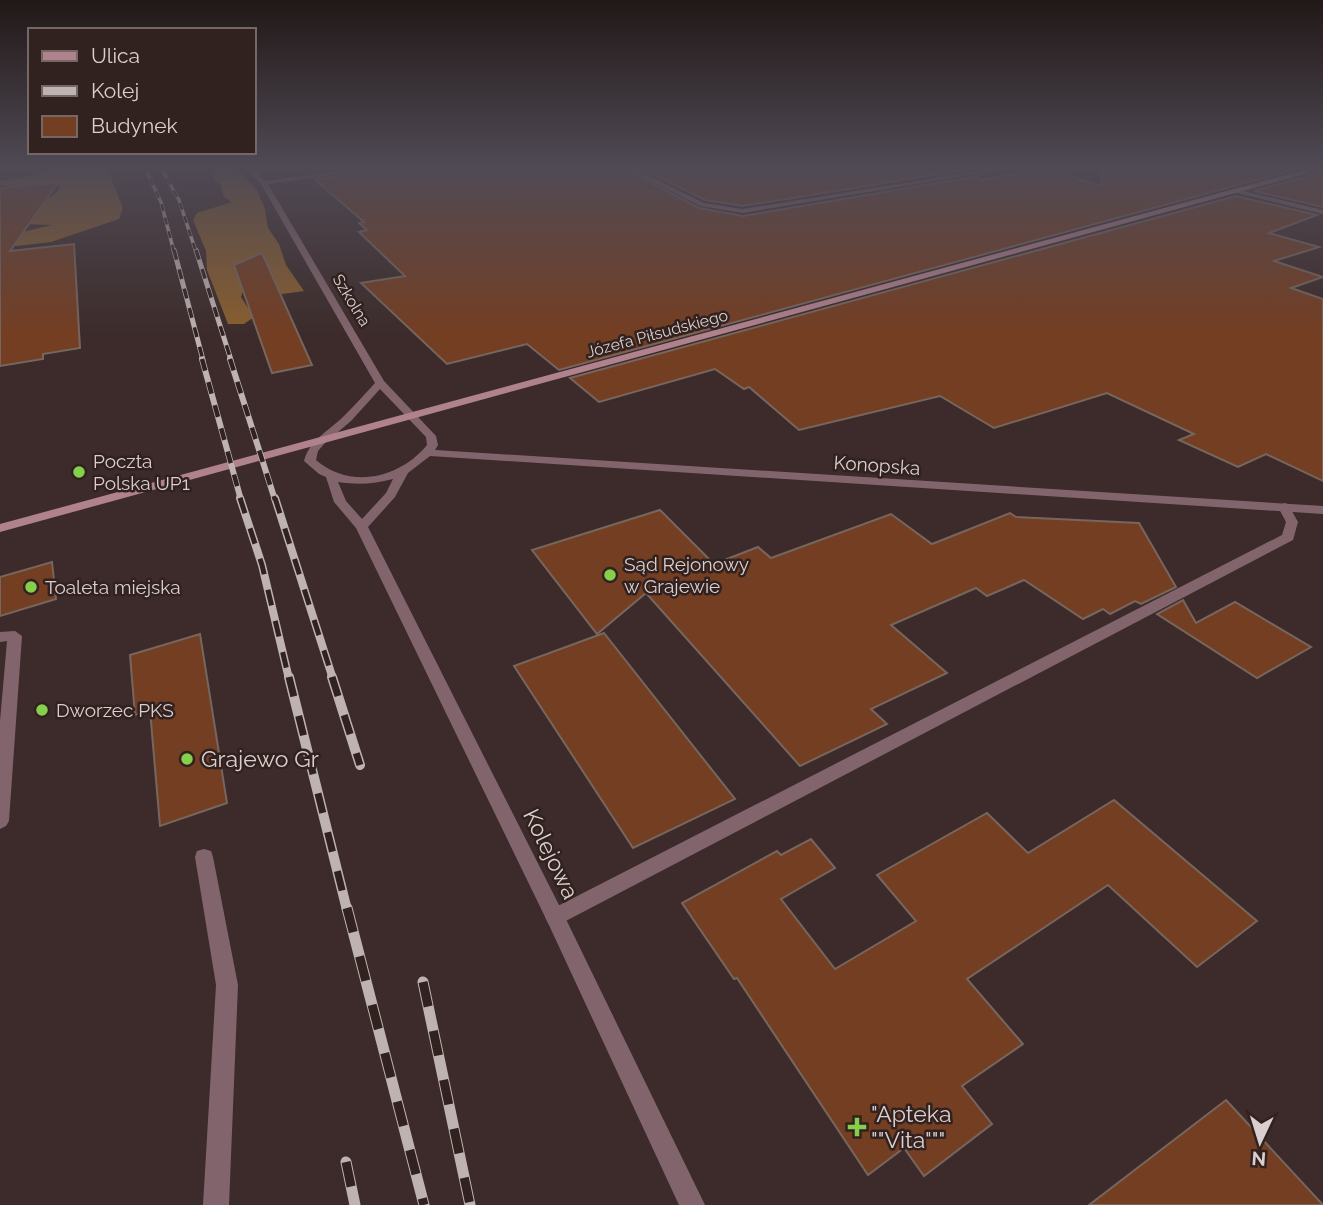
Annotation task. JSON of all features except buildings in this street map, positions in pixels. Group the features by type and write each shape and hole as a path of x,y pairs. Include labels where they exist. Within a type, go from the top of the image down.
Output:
{"main road":[{"name":"Józefa Piłsudskiego","path":"0,528 1120,222"}],"street":[{"name":"Szkolna","path":"287,222 380,383 431,436 433,445 428,453"},
{"path":"321,441 347,419 380,383"},
{"name":"Kolejowa","path":"321,441 313,450 310,461 331,478 340,502 362,527 555,917 692,1205"},
{"path":"362,527 391,494 402,473 428,453"},
{"name":"Konopska","path":"428,453 1323,510"},
{"path":"331,478 370,480 402,473"},
{"path":"555,917 1287,537 1292,522 1284,507"},
{"path":"0,637 15,636 0,821"},
{"path":"204,857 227,985 216,1205"}],"shaded area":[{"path":"109,222 51,242 0,248 14,234 52,225 23,224"},
{"path":"194,222 267,222 286,265 304,291 282,294 268,289 243,291 241,297 254,317 244,324 228,324 207,270 206,251"}],"railway":[{"path":"166,222 174,252"},
{"path":"186,222 196,252"},
{"path":"174,250 203,360"},
{"path":"196,250 231,360"},
{"path":"202,359 241,500"},
{"path":"230,359 275,500"},
{"path":"240,498 262,565 289,679"},
{"path":"275,498 333,679"},
{"path":"289,677 347,910"},
{"path":"332,677 360,765"},
{"path":"347,908 424,1205"},
{"path":"423,982 470,1205"},
{"path":"346,1162 355,1205"}],"place":[{"name":"Poczta Polska UP1","path":"79,472"},
{"name":"Sąd Rejonowy w Grajewie","path":"610,575"},
{"name":"Toaleta miejska","path":"31,587"},
{"name":"Dworzec PKS","path":"42,710"},
{"name":"Grajewo Gr","path":"187,759"},
{"name":"\"Apteka \"\"Vita\"\"\"","path":"857,1127"}]}
